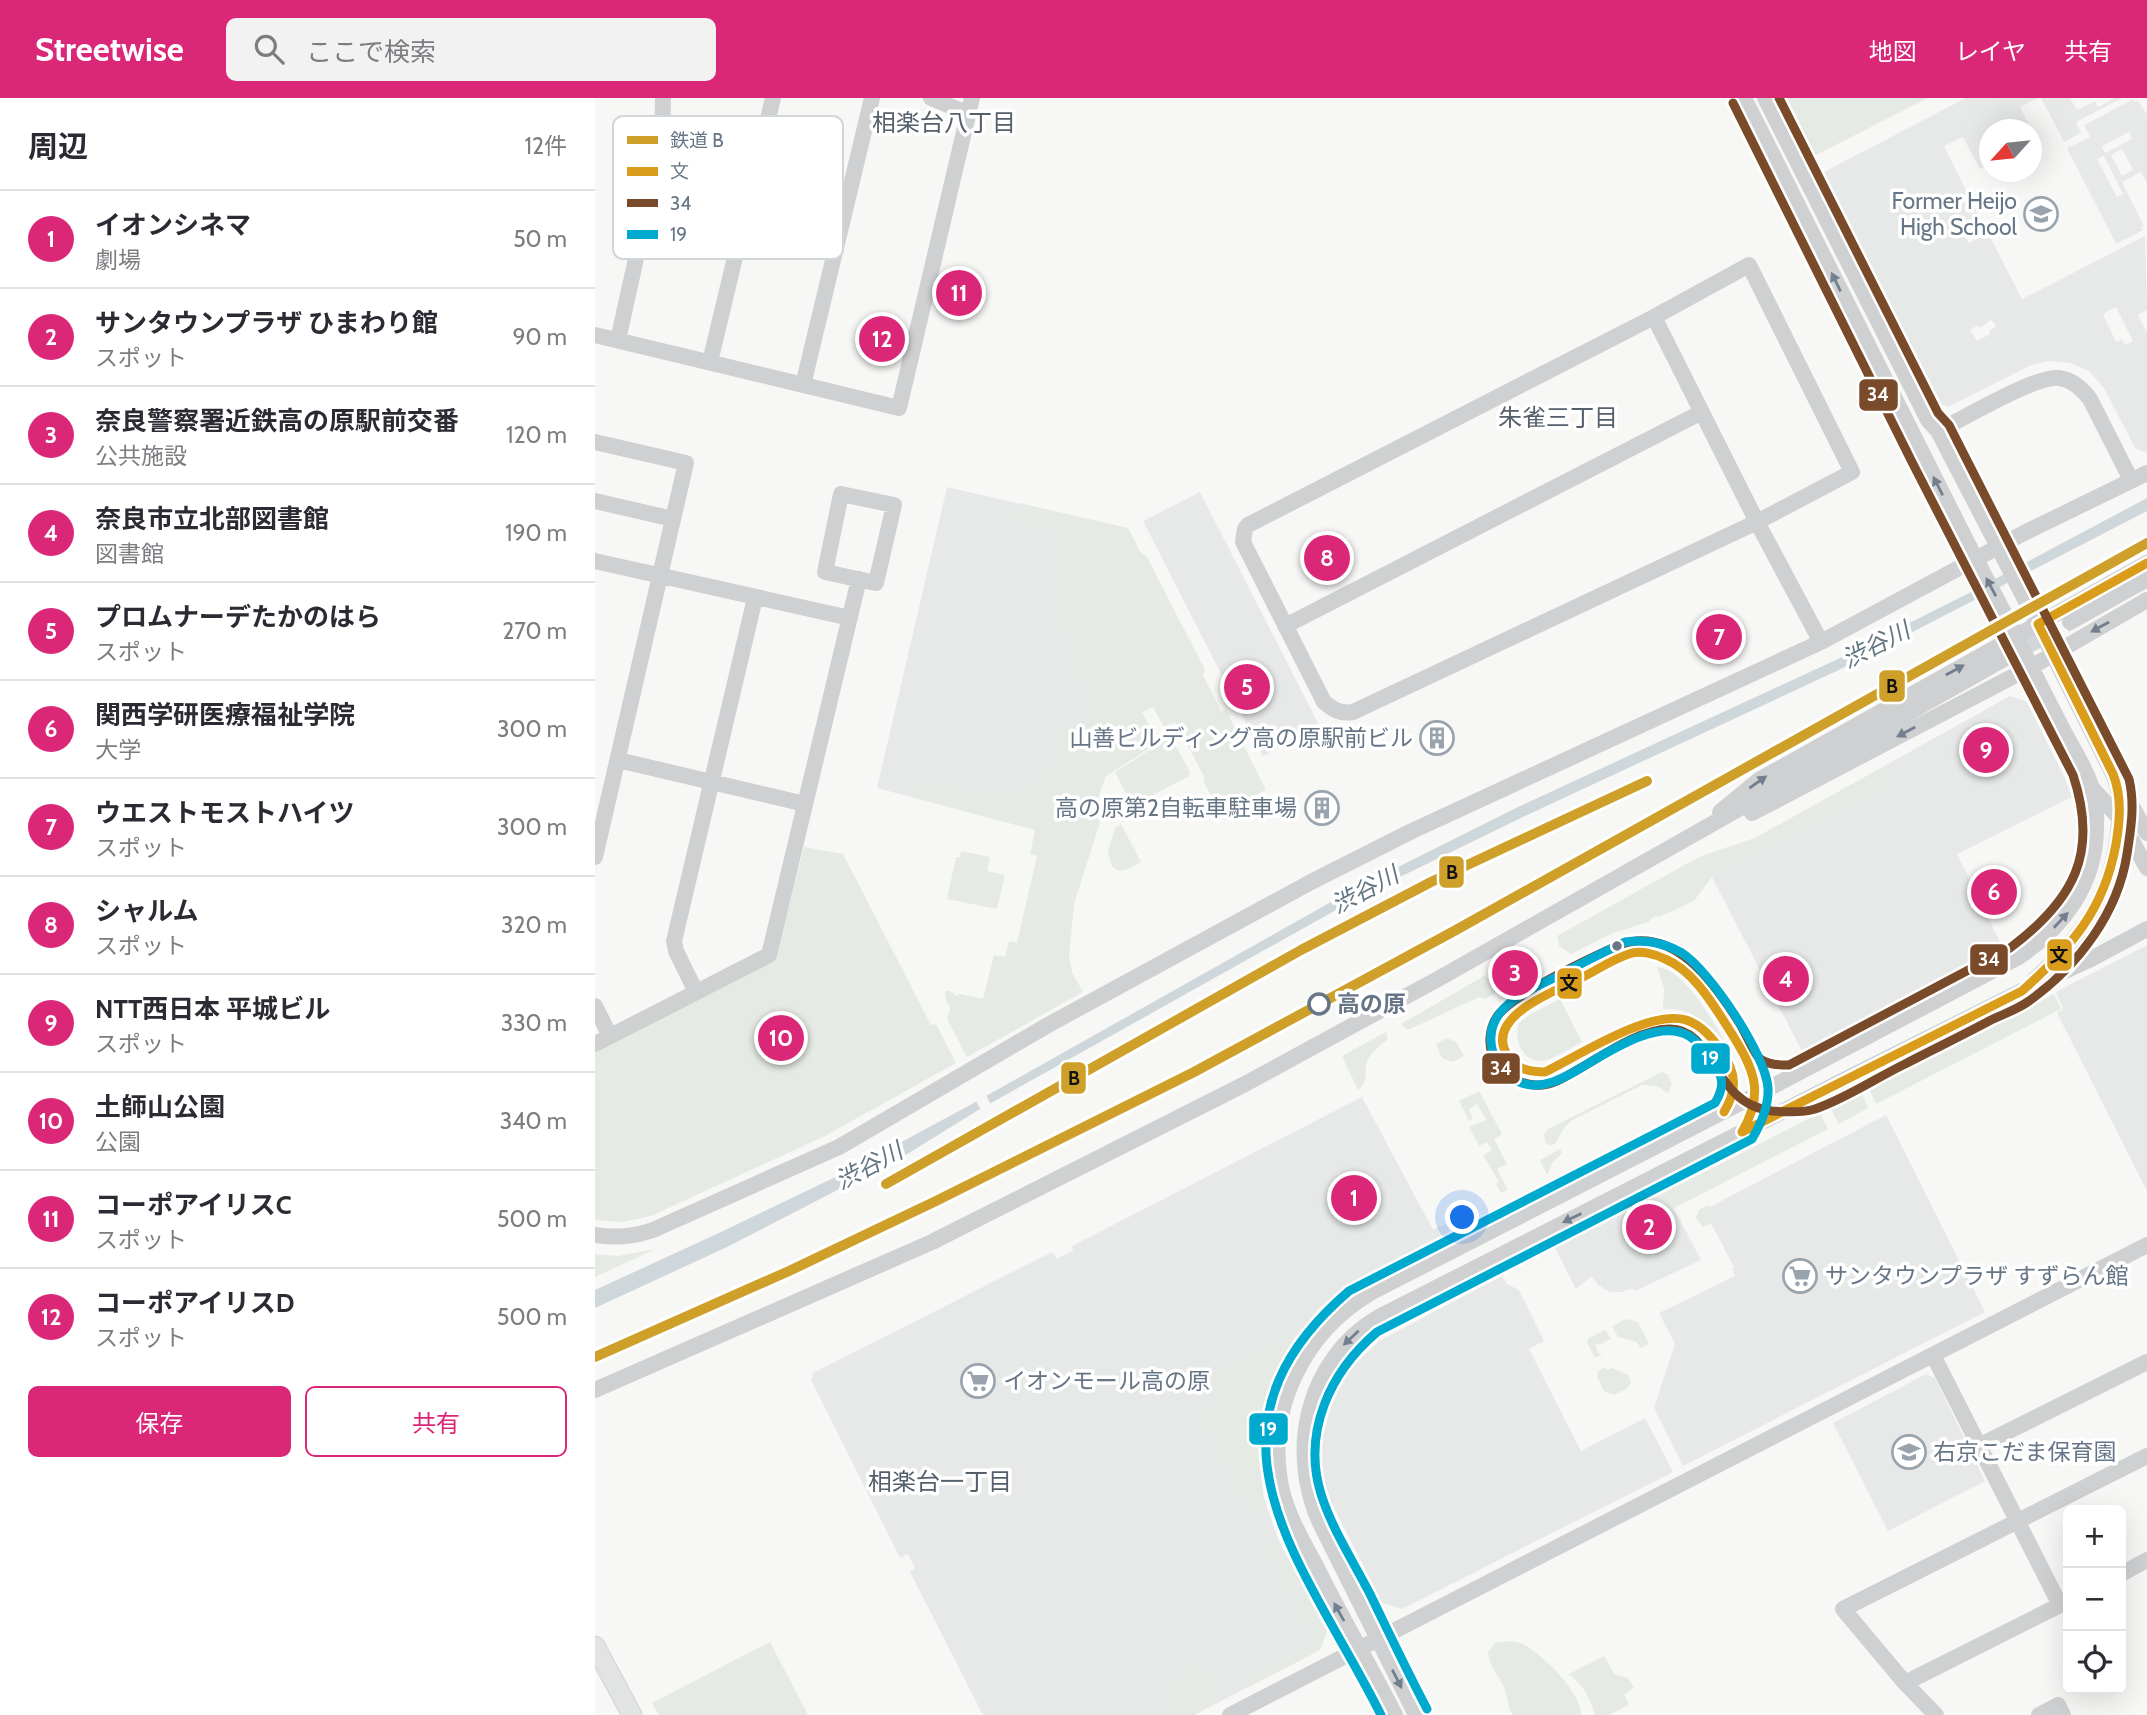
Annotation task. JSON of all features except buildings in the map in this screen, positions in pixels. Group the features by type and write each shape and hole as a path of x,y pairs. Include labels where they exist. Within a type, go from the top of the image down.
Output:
{"main road":[{"path":"597,1653 632,1715"}],"street":[{"path":"663,98 663,116"},
{"path":"769,116 773,98"},
{"path":"843,216 871,98"},
{"path":"595,335 899,408 970,106 931,98"},
{"path":"1744,98 2091,785 2099,798 2120,819 2147,869"},
{"path":"1765,98 1918,400 1938,431 2113,774 2147,833"},
{"path":"618,340 636,259"},
{"path":"710,362 735,259"},
{"path":"803,385 833,259"},
{"path":"1749,265 1852,472 1757,522 1353,712 1334,710 1324,702 1243,542 1248,525 1654,317 1749,265"},
{"path":"1654,317 1821,642"},
{"path":"1938,431 2040,380 2060,378 2081,388 2090,399 2131,480"},
{"path":"1285,626 1702,412"},
{"path":"595,442 686,463 595,857"},
{"path":"595,1235 633,1237 653,1230 839,1147 1048,1025 1311,882 1424,826 1821,642 2024,533 2147,472"},
{"path":"841,494 894,505 876,583 859,579 825,572 841,494"},
{"path":"595,501 673,519"},
{"path":"595,561 850,618"},
{"path":"1685,841 1759,780 2014,632 2147,563"},
{"path":"595,1044 769,955 859,579"},
{"path":"2070,622 2147,579"},
{"path":"697,992 676,951 674,941 755,598"},
{"path":"1685,841 1765,808 2031,667 2147,600"},
{"path":"595,1390 968,1224 1245,1084 1685,841 2002,660"},
{"path":"618,760 805,804"},
{"path":"2022,991 2059,958 2086,927 2111,874 2120,819 2119,792 2113,774"},
{"path":"1395,1715 1295,1527 1286,1504 1279,1469 1279,1433 1285,1398 1301,1362 1325,1328 1356,1301 1746,1101 2035,946 2069,913 2089,872 2096,840 2095,802 2091,785"},
{"path":"2096,840 2106,826 2120,819 2129,821 2147,833"},
{"path":"1416,1715 1312,1506 1304,1467 1306,1424 1311,1400 1325,1371 1342,1347 1378,1317 2147,929"},
{"path":"595,1006 610,1036"},
{"path":"1230,1715 2147,1245"},
{"path":"1933,1355 2018,1522 2063,1601"},
{"path":"1979,1446 2147,1362"},
{"path":"1936,1715 1905,1683 1843,1609 2147,1456"},
{"path":"2126,1571 2147,1560"},
{"path":"1905,1683 2063,1604"},
{"path":"2039,1715 2058,1705 2063,1715"}],"shaded area":[{"path":"1787,98 1928,98 1812,157 1792,118"},
{"path":"1966,98 2038,98 2020,107 2026,119 1979,119 1979,167 1963,137 1944,146 1981,220 1962,230 1969,243 1988,233 2022,299 2145,236 2147,310 2138,315 2147,333 2147,453 2135,448 2104,388 2089,371 2070,363 2049,361 2029,366 1948,407 1935,399 1820,174","holes":["2116,307 2133,341 2125,345 2122,339 2116,342 2103,314","1991,320 1996,326 1989,331 1990,334 1977,341 1970,330 1978,325 1980,328"]},
{"path":"2041,98 2070,98 2077,110 2095,101 2098,107 2115,98 2122,98 2076,122 2081,133 2064,142"},
{"path":"2134,99 2147,114 2147,183 2141,172 2122,182 2144,226 2141,227 2143,230 2116,244 2067,148 2090,137 2084,125","holes":["2129,132 2132,139 2105,153 2102,146","2122,149 2133,170 2122,176 2111,155","2104,156 2123,194 2117,197 2097,159"]},
{"path":"947,487 1090,520 1153,707 1141,713 1151,729 1145,738 1150,748 1105,776 1095,806 1100,822 1092,845 877,788"},
{"path":"1200,492 1320,727 1263,756 1143,521"},
{"path":"1019,503 1128,528 1141,553 1147,557 1205,670 1203,675 1221,711 1226,710 1266,790 1221,813 1175,722 1164,727 1153,707 1142,712 1151,729 1145,738 1150,748 1106,776 1095,806 1100,822 1074,904 1069,956 1072,972 1083,992 967,1057 947,1019 950,1008 945,991 956,996 960,994 983,999 994,955 1005,957 1009,941 1017,943 1037,856 1030,854 1035,830 921,799 912,787 921,781 1011,796 1023,793 1033,788 1047,770 1062,724 1088,728 1089,690 1069,658 1062,619 1065,533 1015,521"},
{"path":"2010,696 2026,701 2072,797 1957,854 2003,948 1802,1051 1701,856 1755,838"},
{"path":"1166,740 1173,741 1190,772 1189,776 1136,804 1131,803 1115,772"},
{"path":"1882,769 1886,781 1883,788 1766,851 1749,856 1714,874 1694,901 1659,917 1655,916 1648,922 1613,933 1571,954 1559,946 1557,936 1697,858 1755,838"},
{"path":"1121,824 1141,862 1119,870 1112,866 1108,852 1115,828"},
{"path":"804,847 843,854 931,1025 936,1024 956,1063 823,1137 651,1216 623,1222 595,1220 595,1051 776,957"},
{"path":"961,851 990,857 987,871 1005,875 997,909 947,899 956,857 960,857"},
{"path":"2147,945 2147,1191 2057,1013 2063,1009 2056,992"},
{"path":"1657,967 1677,976 1687,986 1727,1044 1699,1018 1683,1011 1663,1009 1664,988"},
{"path":"1484,976 1496,993 1485,999 1479,997 1410,1029 1401,1024"},
{"path":"2054,994 2061,1009 1876,1104 1869,1089"},
{"path":"1560,999 1582,1042 1551,1059 1532,1059 1519,1044 1519,1023"},
{"path":"1386,1032 1388,1039 1368,1059 1364,1083 1358,1090 1342,1056"},
{"path":"1447,1038 1456,1042 1464,1056 1453,1062 1442,1058 1436,1044"},
{"path":"1662,1072 1667,1074 1672,1083 1668,1093 1657,1086 1642,1085 1571,1121 1555,1144 1549,1145 1545,1142 1544,1134 1548,1129"},
{"path":"1479,1091 1502,1134 1494,1139 1507,1164 1497,1169 1508,1190 1501,1193 1496,1184 1499,1182 1483,1155 1492,1150 1487,1142 1479,1146 1469,1127 1486,1120 1477,1104 1469,1109 1473,1119 1469,1121 1459,1101"},
{"path":"1861,1092 1868,1108 1839,1124 1830,1108"},
{"path":"1362,1097 1433,1230 1446,1224 1450,1231 1354,1281 1319,1308 1290,1344 1278,1365 1266,1397 1258,1451 1264,1498 1278,1539 1327,1631 1320,1650 1194,1715 983,1715 910,1572 915,1568 908,1554 900,1558 811,1380 813,1373 1052,1252 1057,1259 1073,1250 1072,1246"},
{"path":"1820,1113 1828,1129 1674,1208 1665,1192"},
{"name":"サンタウンプラザ すずらん館","path":"1886,1115 1985,1312 1683,1466 1654,1408 1675,1344 1659,1313 1735,1276 1732,1269 1734,1267 1704,1210"},
{"path":"1560,1149 1562,1153 1553,1162 1547,1175 1540,1160"},
{"path":"1665,1192 1701,1260 1635,1291 1633,1288 1610,1292 1598,1285 1592,1276 1576,1289 1555,1248"},
{"path":"1708,1205 1710,1207 1704,1210 1711,1223 1703,1227 1696,1218 1699,1210"},
{"path":"656,1249 595,1277 595,1254 618,1256"},
{"path":"1502,1276 1507,1284 1519,1290 1544,1341 1529,1349 1581,1451 1645,1418 1673,1472 1402,1609 1382,1603 1332,1504 1320,1470 1319,1449 1334,1395 1352,1367 1379,1341"},
{"path":"1626,1319 1638,1322 1649,1344 1641,1348 1637,1342 1618,1337 1612,1326"},
{"path":"1304,1324 1278,1368 1263,1414 1258,1462 1262,1513 1253,1518 1200,1415 1213,1407 1206,1387 1215,1372"},
{"path":"1605,1330 1611,1339 1598,1345 1595,1343 1598,1353 1602,1355 1595,1358 1587,1343 1589,1338"},
{"path":"1605,1367 1607,1370 1612,1368 1628,1375 1631,1382 1628,1388 1614,1395 1604,1391 1597,1377 1598,1371"},
{"name":"右京こだま保育園","path":"1926,1374 1935,1378 1985,1481 1888,1531 1833,1423"},
{"path":"1274,1542 1297,1587 1327,1631 1320,1650 1247,1688 1240,1683 1308,1648 1311,1637 1266,1551 1267,1546"},
{"path":"770,1642 808,1715 659,1715 652,1703"},
{"path":"1496,1642 1520,1643 1541,1657 1560,1675 1575,1696 1581,1715 1513,1715 1504,1688 1489,1658 1488,1652"},
{"path":"1604,1656 1614,1674 1628,1678 1634,1688 1624,1694 1629,1705 1609,1715 1595,1715 1585,1692 1569,1674"},
{"path":"1190,1661 1202,1664 1220,1702 1211,1706 1187,1675 1182,1666"},
{"path":"1178,1675 1197,1695 1205,1709 1194,1715 1160,1715 1172,1704"}],"water":[{"name":"渋谷川","path":"2147,498 2147,511 1841,669 1525,816 1361,896 975,1112 909,1153 727,1247 595,1308 595,1290 846,1172 1356,888 1520,806 1838,659"}],"pier":[{"path":"985,1093 992,1107 982,1112 975,1099"}],"tunnel":[{"path":"2002,660 2070,622"}],"rail line":[{"name":"B","path":"595,1357 789,1271 1194,1072 1456,930 2147,543"},
{"name":"B","path":"886,1184 1301,950 1431,882 1647,781"}],"transit line":[{"name":"34","path":"1733,103 1913,464 2073,775 2083,828 2081,851 2075,873 2065,893 2051,912 2010,948 1789,1065 1769,1063 1758,1057 1730,1008 1691,962 1675,950 1658,943 1639,941 1619,945 1590,958 1517,999 1496,1018 1490,1045 1496,1062 1507,1074 1523,1083 1540,1085 1559,1080 1621,1044 1645,1034 1669,1029 1684,1032 1696,1040 1737,1095 1752,1105 1772,1111 1800,1112 1826,1105 1849,1094 2020,1006 2064,972 2093,936 2115,897 2127,854 2132,807 2129,779 1949,425 1938,413 1779,98"},
{"name":"文","path":"2038,624 2147,563"},
{"name":"文","path":"1742,1132 2022,991 2070,943 2094,908 2111,868 2116,844 2118,791 2113,774 2038,624"},
{"name":"19","path":"1381,1715 1294,1553 1274,1501 1266,1449 1273,1397 1299,1344 1349,1291 1715,1103 1722,1083 1717,1069 1697,1042 1676,1031 1661,1031 1629,1041 1567,1076 1543,1085 1515,1080 1495,1058 1491,1042 1492,1028 1507,1005 1532,989 1625,942 1662,944 1682,953 1707,977 1735,1015 1758,1056 1765,1073 1768,1095 1764,1115 1752,1139 1377,1332 1346,1365 1324,1405 1315,1448 1321,1494 1337,1532 1427,1709"},
{"name":"文","path":"1724,1112 1733,1089 1733,1075 1711,1037 1686,1020 1671,1018 1634,1027 1545,1072 1525,1069 1512,1061 1503,1042 1505,1029 1525,1007 1617,959 1638,952 1661,957 1686,972 1695,981 1746,1059 1755,1093 1749,1118 1742,1132"}],"place":[{"name":"Former Heijo High School","path":"2041,214"},
{"name":"コーポアイリスC","path":"959,293"},
{"name":"コーポアイリスD","path":"882,339"},
{"name":"シャルム","path":"1327,558"},
{"name":"ウエストモストハイツ","path":"1719,637"},
{"name":"プロムナーデたかのはら","path":"1247,687"},
{"name":"山善ビルディング高の原駅前ビル","path":"1437,738"},
{"name":"NTT西日本 平城ビル","path":"1986,750"},
{"name":"高の原第2自転車駐車場","path":"1322,808"},
{"name":"関西学研医療福祉学院","path":"1994,892"},
{"name":"奈良警察署近鉄高の原駅前交番","path":"1515,973"},
{"name":"奈良市立北部図書館","path":"1786,979"},
{"name":"高の原","path":"1319,1004"},
{"name":"土師山公園","path":"781,1038"},
{"name":"イオンシネマ","path":"1354,1198"},
{"name":"サンタウンプラザ ひまわり館","path":"1649,1227"},
{"name":"サンタウンプラザ すずらん館","path":"1800,1276"},
{"name":"イオンモール高の原","path":"978,1381"},
{"name":"右京こだま保育園","path":"1909,1452"}],"district":[{"name":"相楽台八丁目","path":"944,123"},
{"name":"朱雀三丁目","path":"1558,418"},
{"name":"相楽台一丁目","path":"940,1482"}]}
